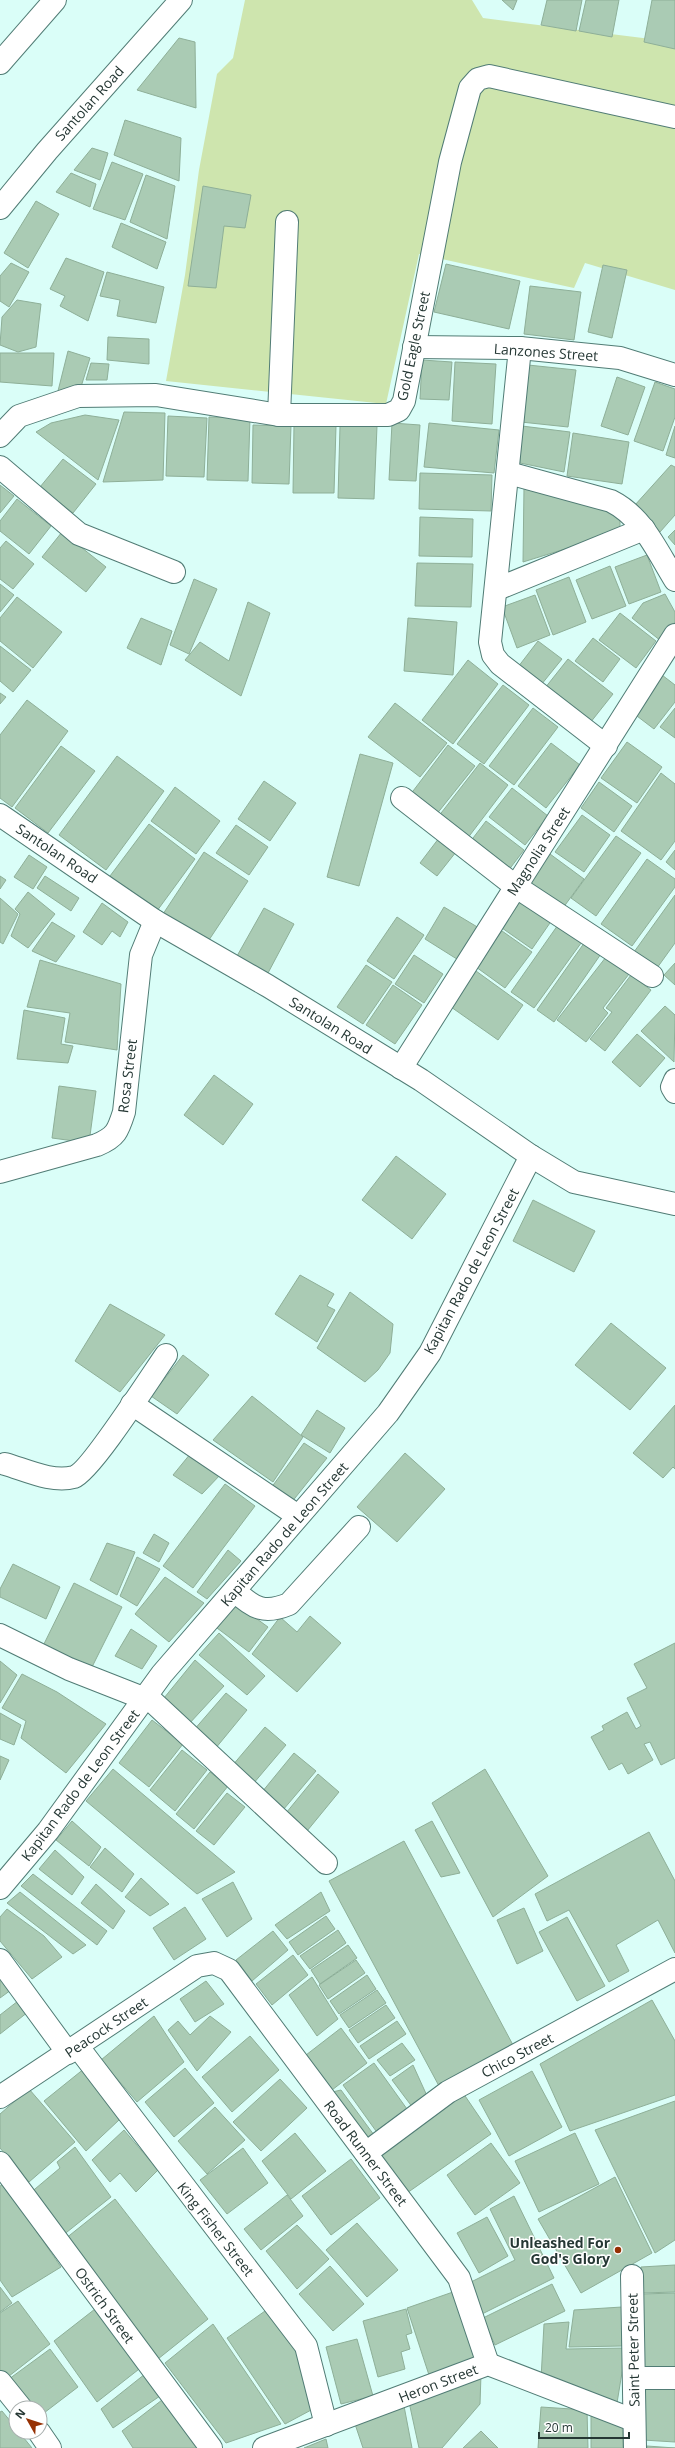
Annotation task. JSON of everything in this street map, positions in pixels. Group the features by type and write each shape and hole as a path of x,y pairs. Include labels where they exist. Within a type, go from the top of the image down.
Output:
{"main road":[{"path":"0,63 55,0"},
{"name":"Santolan Road","path":"0,208 47,151 181,0"},
{"name":"Gold Eagle Street","path":"0,436 19,416 78,396 156,395 279,415 388,414 399,410 404,401 450,162 467,96 470,88 478,79 489,76 675,117"},
{"path":"279,415 287,222"},
{"name":"Lanzones Street","path":"414,347 520,348 620,358 675,375"},
{"path":"520,348 509,473 490,642 493,655 500,664 606,746"},
{"path":"0,467 79,534 174,572"},
{"path":"509,473 611,501 625,508 644,529 675,580"},
{"path":"497,589 644,529"},
{"name":"Magnolia Street","path":"402,1068 515,886 606,746 675,635"},
{"path":"402,798 515,886 652,976"},
{"name":"Santolan Road","path":"0,815 155,921 268,986 402,1068 531,1156 574,1182 675,1204"},
{"name":"Rosa Street","path":"0,1172 98,1145 111,1139 119,1129 124,1112 141,955 155,921"},
{"name":"Kapitan Rado de Leon Street","path":"0,1888 48,1831 162,1674 388,1412 430,1353 531,1156"},
{"path":"5,1464 58,1479 75,1476 94,1457 166,1355"},
{"path":"132,1404 298,1516"},
{"path":"235,1591 247,1602 262,1609 274,1610 289,1604 359,1527"},
{"path":"0,1635 69,1669 153,1702 326,1863"},
{"name":"King Fisher Street","path":"0,1960 73,2050 306,2346 326,2425"},
{"name":"Peacock Street","path":"0,2097 73,2050 197,1966 214,1962"},
{"name":"Road Runner Street","path":"214,1962 228,1970 459,2278 488,2364"},
{"name":"Chico Street","path":"366,2153 448,2092 675,1970"},
{"name":"Ostrich Street","path":"0,2163 211,2448"},
{"name":"Saint Peter Street","path":"632,2276 634,2378 633,2420 635,2448"},
{"name":"Heron Street","path":"264,2448 488,2364 633,2420"},
{"path":"634,2378 675,2378"}],"green space":[{"path":"245,0 472,0 483,18 675,42 675,290 585,263 574,288 419,254 386,404 166,381 185,275 199,170 217,74 233,58"}],"building":[{"path":"502,0 517,0 513,10"},
{"path":"547,0 582,0 576,31 541,25"},
{"path":"586,0 619,0 612,37 579,31"},
{"path":"652,0 675,0 675,49 644,42"},
{"path":"179,38 195,42 196,108 137,90"},
{"path":"125,120 181,138 179,181 114,155"},
{"path":"92,148 108,153 100,180 74,170"},
{"path":"112,162 143,174 125,220 93,209"},
{"path":"71,173 96,184 90,207 56,192"},
{"path":"146,175 175,186 167,239 130,222"},
{"path":"203,186 251,195 245,228 224,226 216,288 188,286"},
{"path":"36,201 59,214 28,268 4,253"},
{"path":"121,223 166,242 157,269 112,247"},
{"path":"66,258 104,272 88,321 60,306 65,296 50,289"},
{"path":"11,263 29,272 9,307 0,301 0,276"},
{"path":"446,264 520,281 509,329 434,312"},
{"path":"603,265 627,270 612,338 588,332"},
{"path":"107,272 164,287 156,323 117,316 120,300 100,296"},
{"path":"530,286 581,292 574,340 524,334"},
{"path":"17,300 41,304 36,347 18,352 0,345 2,317"},
{"path":"108,337 149,339 149,364 107,360"},
{"path":"68,351 90,358 80,390 58,391"},
{"path":"0,353 54,353 52,386 0,382"},
{"path":"422,360 452,362 449,400 420,399"},
{"path":"455,362 496,364 492,424 452,421"},
{"path":"91,363 109,364 107,380 86,380"},
{"path":"528,365 576,370 568,427 521,422"},
{"path":"617,377 645,387 628,435 601,426"},
{"path":"655,382 675,389 675,417 663,451 634,441"},
{"path":"124,412 165,413 163,480 103,482"},
{"path":"85,415 119,420 98,480 36,432 51,423"},
{"path":"168,416 207,418 204,477 166,476"},
{"path":"209,417 250,418 248,481 207,480"},
{"path":"392,423 420,425 416,481 389,480"},
{"path":"429,423 499,430 494,473 424,467"},
{"path":"294,424 336,426 334,493 293,493"},
{"path":"253,425 291,426 289,484 252,483"},
{"path":"340,426 377,426 374,499 338,498"},
{"path":"522,426 570,432 564,472 520,463"},
{"path":"675,426 675,458 666,455"},
{"path":"573,433 629,442 622,484 567,476"},
{"path":"63,459 96,484 73,513 40,487"},
{"path":"671,465 675,467 675,515 660,532 635,505"},
{"path":"420,473 492,475 491,511 419,509"},
{"path":"0,485 14,496 0,513"},
{"path":"524,487 620,512 620,532 523,562"},
{"path":"17,499 51,526 29,554 0,531 0,521"},
{"path":"420,517 473,519 472,557 419,556"},
{"path":"675,530 675,545 668,537"},
{"path":"62,532 106,567 86,592 42,557"},
{"path":"6,541 34,564 13,589 0,579 0,548"},
{"path":"647,555 661,592 629,604 615,567"},
{"path":"417,563 473,564 471,607 415,606"},
{"path":"610,566 626,606 592,619 576,580"},
{"path":"569,577 586,622 553,635 536,590"},
{"path":"194,579 217,589 189,654 170,645"},
{"path":"0,584 14,595 0,612"},
{"path":"665,594 675,612 675,622 661,641 632,618 643,603"},
{"path":"535,595 550,635 517,648 502,607"},
{"path":"17,597 62,632 33,668 0,641 0,618"},
{"path":"248,602 270,613 241,696 185,660 200,642 229,661"},
{"path":"620,613 656,641 636,668 599,640"},
{"path":"141,618 172,631 161,665 127,648"},
{"path":"408,618 457,622 453,675 404,671"},
{"path":"593,638 620,659 603,682 575,661"},
{"path":"538,641 562,659 541,685 518,667"},
{"path":"0,646 31,670 13,692 0,681"},
{"path":"568,659 613,694 590,723 545,688"},
{"path":"468,660 498,684 453,744 422,720"},
{"path":"662,675 675,685 675,702 654,729 633,713"},
{"path":"503,685 529,705 484,764 457,744"},
{"path":"0,693 6,697 0,704"},
{"path":"27,700 68,731 12,807 0,798 0,735"},
{"path":"395,703 447,743 420,777 368,737"},
{"path":"533,708 558,727 514,785 489,766"},
{"path":"675,708 675,738 660,727"},
{"path":"627,742 662,767 637,803 601,778"},
{"path":"551,743 580,765 546,808 518,786"},
{"path":"448,745 475,766 436,815 410,795"},
{"path":"61,746 95,771 48,833 15,808"},
{"path":"360,754 393,763 359,886 327,877"},
{"path":"117,756 164,791 106,870 59,835"},
{"path":"480,763 508,785 467,839 438,817"},
{"path":"661,773 675,784 675,841 661,860 621,831"},
{"path":"264,781 296,803 270,841 238,819"},
{"path":"599,782 632,806 614,832 581,808"},
{"path":"175,787 220,821 196,854 151,821"},
{"path":"512,788 548,816 525,845 489,817"},
{"path":"582,815 610,835 584,872 555,852"},
{"path":"486,821 524,850 508,871 470,842"},
{"path":"149,824 195,859 154,915 107,880"},
{"path":"236,825 268,847 249,875 216,853"},
{"path":"616,836 641,853 596,916 571,898"},
{"path":"439,838 456,852 437,876 420,863"},
{"path":"675,850 675,870 666,862"},
{"path":"204,852 248,881 207,943 163,914"},
{"path":"550,854 584,879 563,908 529,884"},
{"path":"29,855 47,867 33,889 14,877"},
{"path":"647,859 675,879 675,887 632,946 601,924"},
{"path":"0,876 6,880 0,889"},
{"path":"45,876 79,898 71,911 37,888"},
{"path":"28,892 55,914 28,948 11,936 20,914 15,909"},
{"path":"675,895 675,943 657,968 634,952"},
{"path":"0,898 18,914 3,944 0,942"},
{"path":"522,899 552,920 532,949 502,928"},
{"path":"102,903 128,922 120,937 112,931 102,945 83,932"},
{"path":"444,907 479,928 460,961 425,939"},
{"path":"264,908 294,924 268,973 237,956"},
{"path":"397,917 424,935 394,979 367,961"},
{"path":"52,922 75,936 56,962 32,951"},
{"path":"560,922 584,939 534,1008 511,992"},
{"path":"502,931 532,952 505,988 476,967"},
{"path":"587,939 603,951 554,1022 537,1010"},
{"path":"414,955 443,974 424,1003 395,984"},
{"path":"606,957 629,974 603,1008 608,1013 586,1042 557,1020"},
{"path":"40,960 121,984 117,1050 65,1042 70,1013 27,1007"},
{"path":"675,963 675,985 664,975"},
{"path":"366,965 392,982 363,1024 337,1007"},
{"path":"476,971 523,1005 498,1040 451,1007"},
{"path":"631,975 651,990 605,1051 590,1039 612,1012 606,1008"},
{"path":"393,985 422,1005 395,1044 366,1025"},
{"path":"665,1006 675,1015 674,1062 641,1031"},
{"path":"24,1010 65,1018 61,1044 73,1046 68,1063 17,1059"},
{"path":"637,1034 665,1058 640,1087 612,1062"},
{"path":"214,1075 253,1104 223,1145 184,1115"},
{"path":"59,1086 96,1091 89,1143 52,1138"},
{"path":"396,1156 446,1194 412,1239 362,1200"},
{"path":"533,1200 595,1231 574,1272 513,1241"},
{"path":"300,1275 334,1294 327,1306 335,1310 317,1342 275,1314"},
{"path":"350,1292 393,1324 390,1353 378,1370 365,1382 317,1348"},
{"path":"110,1304 165,1335 120,1392 75,1361"},
{"path":"611,1323 666,1368 630,1410 575,1365"},
{"path":"183,1355 209,1375 177,1414 151,1396"},
{"path":"252,1396 303,1437 273,1482 213,1440"},
{"path":"675,1405 675,1469 673,1467 663,1478 633,1453"},
{"path":"317,1410 345,1428 330,1453 301,1435"},
{"path":"304,1443 327,1458 291,1503 271,1488"},
{"path":"191,1453 221,1474 202,1494 173,1475"},
{"path":"405,1453 445,1489 397,1542 357,1507"},
{"path":"225,1484 255,1506 193,1588 163,1566"},
{"path":"154,1534 169,1543 159,1562 143,1553"},
{"path":"107,1543 135,1552 117,1595 90,1580"},
{"path":"228,1550 241,1561 207,1599 197,1592"},
{"path":"137,1557 160,1569 137,1606 120,1596"},
{"path":"13,1564 60,1587 46,1619 0,1597 0,1589"},
{"path":"165,1577 204,1603 169,1642 135,1614"},
{"path":"74,1583 122,1607 89,1673 41,1650"},
{"path":"235,1603 268,1627 249,1652 217,1628"},
{"path":"310,1616 341,1643 297,1692 252,1654 280,1617 297,1632"},
{"path":"131,1629 157,1646 142,1669 115,1656"},
{"path":"219,1633 265,1676 247,1695 199,1655"},
{"path":"675,1643 675,1758 661,1765 650,1742 644,1744 653,1760 628,1774 622,1763 609,1770 591,1737 604,1730 602,1726 627,1712 636,1729 641,1726 627,1698 647,1688 634,1664"},
{"path":"195,1660 224,1686 188,1725 164,1698"},
{"path":"0,1661 17,1675 0,1703"},
{"path":"22,1674 57,1692 106,1724 66,1773 21,1738 26,1721 2,1708"},
{"path":"226,1693 247,1710 215,1749 193,1731"},
{"path":"0,1713 21,1725 14,1745 0,1739"},
{"path":"152,1720 183,1744 149,1787 119,1763"},
{"path":"265,1727 286,1745 253,1784 232,1766"},
{"path":"182,1750 207,1770 175,1811 150,1790"},
{"path":"294,1753 316,1771 283,1810 262,1792"},
{"path":"0,1756 9,1760 0,1780"},
{"path":"113,1769 235,1872 197,1894 86,1801"},
{"path":"485,1769 548,1876 493,1917 432,1803"},
{"path":"210,1772 228,1786 194,1829 176,1814"},
{"path":"318,1774 339,1792 307,1831 286,1813"},
{"path":"227,1793 245,1807 214,1845 196,1831"},
{"path":"72,1821 101,1847 89,1866 56,1840"},
{"path":"432,1821 460,1873 441,1877 415,1830"},
{"path":"649,1832 675,1881 675,1953 658,1920 616,1945 629,1971 609,1982 569,1910 547,1921 535,1894"},
{"path":"404,1841 513,2045 439,2086 329,1881"},
{"path":"105,1848 134,1874 122,1892 90,1867"},
{"path":"55,1850 84,1877 72,1895 39,1869"},
{"path":"33,1874 107,1931 97,1945 21,1886"},
{"path":"141,1878 169,1904 150,1916 125,1897"},
{"path":"233,1882 252,1919 227,1937 202,1899"},
{"path":"96,1884 125,1911 113,1929 81,1903"},
{"path":"20,1892 86,1945 73,1954 7,1903"},
{"path":"321,1892 330,1911 287,1939 275,1925"},
{"path":"185,1907 206,1939 174,1960 153,1928"},
{"path":"524,1908 543,1951 517,1964 497,1920"},
{"path":"7,1909 44,1936 62,1957 32,1979 0,1941 0,1917"},
{"path":"326,1916 335,1929 298,1955 289,1942"},
{"path":"567,1917 605,1986 577,2001 539,1932"},
{"path":"338,1930 346,1943 310,1969 300,1956"},
{"path":"273,1931 288,1950 252,1981 236,1960"},
{"path":"348,1945 357,1958 320,1984 311,1970"},
{"path":"293,1955 308,1975 272,2005 256,1984"},
{"path":"356,1960 365,1973 328,1999 319,1985"},
{"path":"367,1975 376,1989 339,2014 330,2001"},
{"path":"0,1977 11,1990 0,1998"},
{"path":"312,1977 338,2019 317,2036 289,1995"},
{"path":"206,1981 224,2004 195,2022 180,1999"},
{"path":"377,1990 386,2003 349,2028 340,2015"},
{"path":"652,2000 675,2041 675,2095 570,2131 540,2064"},
{"path":"18,2001 28,2012 0,2034 0,2015"},
{"path":"386,2005 395,2018 358,2043 349,2030"},
{"path":"154,2016 184,2062 137,2102 101,2060"},
{"path":"210,2016 231,2032 197,2071 168,2030 178,2021 190,2035"},
{"path":"397,2021 406,2034 369,2059 360,2046"},
{"path":"341,2028 367,2063 332,2090 306,2055"},
{"path":"250,2036 279,2070 232,2112 202,2077"},
{"path":"402,2043 415,2060 390,2076 377,2060"},
{"path":"374,2063 407,2109 376,2131 343,2085"},
{"path":"413,2065 428,2098 413,2108 392,2080"},
{"path":"85,2068 119,2120 86,2151 44,2101"},
{"path":"185,2068 214,2103 174,2137 145,2102"},
{"path":"532,2071 562,2127 509,2156 479,2100"},
{"path":"280,2079 307,2108 261,2151 233,2122"},
{"path":"29,2089 75,2142 29,2182 0,2148 0,2114"},
{"path":"341,2090 374,2135 366,2143 328,2093"},
{"path":"461,2090 491,2134 407,2193 377,2149"},
{"path":"675,2101 675,2240 655,2253 595,2130"},
{"path":"215,2107 245,2140 207,2174 178,2141"},
{"path":"124,2130 158,2170 136,2192 120,2173 110,2182 92,2160"},
{"path":"295,2133 326,2171 291,2199 262,2161"},
{"path":"575,2133 599,2184 539,2212 515,2161"},
{"path":"491,2143 520,2183 475,2215 447,2175"},
{"path":"75,2147 111,2197 62,2236 29,2194 60,2168 57,2162"},
{"path":"243,2148 268,2183 227,2214 200,2180"},
{"path":"351,2159 380,2198 331,2235 302,2196"},
{"path":"615,2177 652,2253 581,2293 538,2219"},
{"path":"4,2184 61,2267 12,2297 0,2280 0,2186"},
{"path":"287,2195 303,2216 261,2250 244,2229"},
{"path":"514,2196 554,2278 482,2314 467,2284 515,2260 490,2209"},
{"path":"115,2199 208,2319 158,2359 65,2239"},
{"path":"487,2217 508,2256 479,2273 457,2233"},
{"path":"357,2223 398,2270 367,2297 326,2250"},
{"path":"297,2225 329,2259 297,2289 266,2251"},
{"path":"675,2265 675,2292 642,2293 641,2267"},
{"path":"330,2266 364,2304 333,2331 299,2294"},
{"path":"552,2284 565,2311 495,2345 483,2318"},
{"path":"0,2287 12,2303 0,2312"},
{"path":"453,2292 476,2360 429,2375 407,2308"},
{"path":"675,2293 675,2372 644,2373 642,2294"},
{"path":"18,2301 50,2344 4,2380 0,2374 0,2313"},
{"path":"622,2307 622,2346 569,2347 574,2310"},
{"path":"95,2309 143,2366 97,2402 54,2341"},
{"path":"406,2309 412,2333 406,2335 410,2349 401,2352 405,2369 378,2377 363,2321"},
{"path":"265,2311 299,2350 313,2409 285,2424 227,2338"},
{"path":"569,2322 566,2349 626,2348 617,2403 541,2379 544,2324"},
{"path":"213,2324 281,2424 226,2443 165,2363"},
{"path":"357,2339 373,2396 341,2404 326,2347"},
{"path":"50,2349 78,2387 48,2410 48,2400 24,2400 9,2379"},
{"path":"145,2374 160,2396 113,2428 101,2409"},
{"path":"481,2374 480,2404 442,2448 419,2448 409,2402"},
{"path":"640,2385 675,2386 675,2442 643,2440"},
{"path":"162,2400 202,2448 133,2448 122,2431"},
{"path":"404,2406 412,2448 363,2448 355,2424"},
{"path":"541,2407 587,2410 588,2448 538,2448"},
{"path":"2,2411 8,2418 8,2440 26,2440 32,2448 0,2448 0,2412"},
{"path":"591,2413 622,2419 623,2448 591,2448"},
{"path":"481,2431 498,2448 463,2448"},
{"path":"326,2439 328,2448 304,2448"},
{"path":"647,2446 675,2448 647,2448"}],"place":[{"name":"Unleashed For God's Glory","path":"618,2250"}]}
